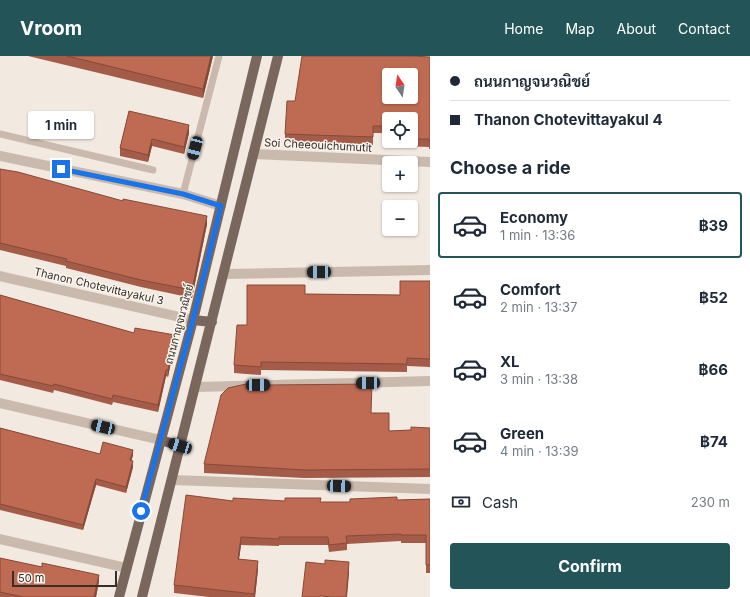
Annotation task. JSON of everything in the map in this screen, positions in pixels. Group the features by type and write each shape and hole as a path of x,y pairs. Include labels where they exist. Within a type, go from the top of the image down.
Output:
{"main road":[{"name":"ถนนกาญจนวณิชย์","path":"119,597 152,467 161,440 193,320 257,56"},
{"path":"142,597 278,56"},
{"path":"193,320 212,322"},
{"path":"161,440 180,446"}],"street":[{"name":"Soi Cheeouichumutit","path":"253,154 430,162"},
{"path":"0,156 183,194 221,206"},
{"path":"224,274 430,270"},
{"name":"Thanon Chotevittayakul 3","path":"0,276 193,320"},
{"path":"196,387 430,381"},
{"path":"0,403 161,440"},
{"path":"172,480 430,489"},
{"path":"0,539 127,568"}],"lane":[{"path":"183,194 219,56"},
{"path":"0,134 154,170"}],"building":[{"path":"67,56 211,56 203,89"},
{"path":"302,56 430,57 430,142 429,139 418,139 418,112 382,112 382,126 373,126 373,137 285,134 287,101 295,101"},
{"path":"129,111 189,125 184,147 152,139 148,155 120,148"},
{"path":"0,169 18,172 123,201 123,199 207,216 192,290 141,280 66,261 67,259 0,243"},
{"path":"400,281 430,281 430,359 407,358 407,364 261,362 261,367 234,365 237,325 247,325 247,285 305,285 305,294 400,295"},
{"path":"0,295 134,333 135,328 175,335 168,370 166,370 158,405 113,395 112,399 54,384 53,386 0,374"},
{"path":"246,384 372,384 371,413 389,413 389,431 411,430 411,427 430,428 430,469 304,470 204,464 221,395 228,388"},
{"path":"0,428 100,454 103,442 133,450 130,460 133,461 126,487 96,479 83,525 0,504"},
{"path":"186,495 233,501 233,498 285,501 285,498 321,498 320,502 350,502 350,499 397,497 397,500 430,499 430,565 426,565 426,535 401,534 346,536 347,543 329,545 328,537 279,537 279,539 241,537 238,559 258,561 254,594 174,585"},
{"path":"0,558 42,567 42,563 99,575 94,597 23,597 0,592"},
{"path":"325,560 349,562 346,597 302,597 306,562 325,564"}],"route":[{"path":"61,169 183,194 221,206 193,320 141,511"}]}
